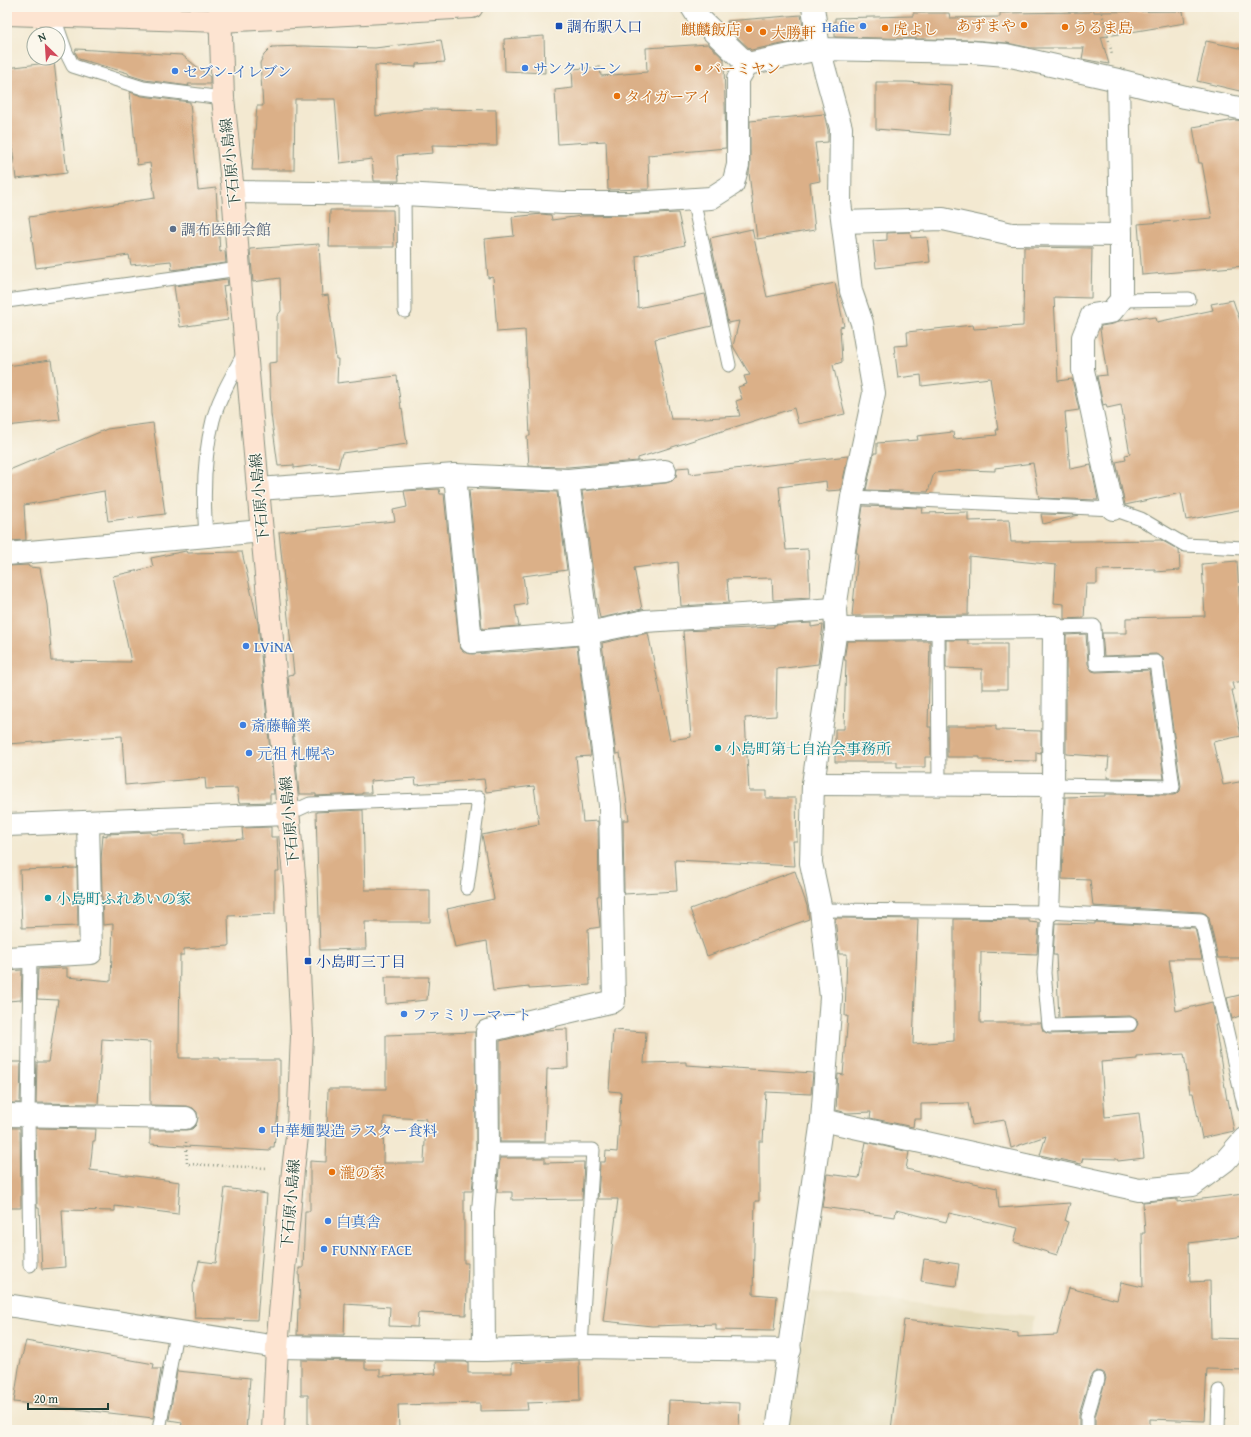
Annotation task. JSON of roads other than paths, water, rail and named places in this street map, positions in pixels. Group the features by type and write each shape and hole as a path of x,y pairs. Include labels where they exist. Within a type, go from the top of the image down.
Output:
{"main road":[{"path":"7,14 52,11 220,14 472,7"},
{"name":"下石原小島線","path":"220,14 223,98 234,192 258,490 295,886 302,1036 298,1128 277,1347 273,1430"}],"street":[{"path":"692,7 699,18 747,64"},
{"path":"778,1430 822,1120 831,997 821,910 811,863 813,784 852,497 874,393 862,323 851,291 840,202 840,128 819,49 813,7"},
{"path":"234,192 404,194 563,203 632,203 711,198 733,184 738,164 738,79 747,64 819,49 971,52 1006,55 1244,110"},
{"path":"1113,509 1083,370 1083,337 1092,315 1111,312 1121,300 1118,80"},
{"path":"843,222 943,219 1012,234 1121,235"},
{"path":"258,490 455,475 568,480 665,471"},
{"path":"455,475 471,642 588,633 645,621 835,619 938,628 1054,627 1053,785 1048,912"},
{"path":"484,1350 483,1211 488,1150 487,1031 614,1001 610,805 568,480"},
{"path":"7,554 262,531"},
{"path":"813,784 1053,785"},
{"path":"7,825 288,814"},
{"path":"7,958 91,953 88,822"},
{"path":"17,1116 186,1118"},
{"path":"822,1120 1139,1190 1193,1185 1224,1161 1244,1139"},
{"path":"7,1305 277,1347 484,1350 581,1347 790,1350"}],"lane":[{"path":"52,11 66,52 73,66 143,88 223,98"},
{"path":"404,194 405,310"},
{"path":"693,199 729,365"},
{"path":"7,301 239,269"},
{"path":"1121,300 1189,299"},
{"path":"206,536 204,482 213,420 246,350"},
{"path":"852,497 1113,509 1141,518 1185,545 1244,548"},
{"path":"1053,785 1174,787 1156,662 1096,664 1094,626 1054,627"},
{"path":"938,628 939,784"},
{"path":"288,814 310,804 479,798 467,888"},
{"path":"821,910 1048,912 1201,920 1244,1105"},
{"path":"1048,912 1044,973 1049,1026 1130,1024"},
{"path":"30,957 17,1116 30,1264"},
{"path":"488,1150 593,1150 581,1347"},
{"path":"159,1430 176,1332"},
{"path":"1087,1430 1088,1416 1098,1379"},
{"path":"1218,1430 1219,1391"}],"place":[{"name":"あずまや","path":"1024,25"},
{"name":"調布駅入口","path":"559,26"},
{"name":"Hafie","path":"863,26"},
{"name":"うるま島","path":"1065,27"},
{"name":"虎よし","path":"885,28"},
{"name":"麒麟飯店","path":"749,29"},
{"name":"大勝軒","path":"763,32"},
{"name":"サンクリーン","path":"525,68"},
{"name":"バーミヤン","path":"698,68"},
{"name":"セブン-イレブン","path":"175,71"},
{"name":"タイガーアイ","path":"617,96"},
{"name":"調布医師会館","path":"173,229"},
{"name":"LViNA","path":"246,646"},
{"name":"斎藤輪業","path":"243,725"},
{"name":"小島町第七自治会事務所","path":"718,748"},
{"name":"元祖 札幌や","path":"249,753"},
{"name":"小島町ふれあいの家","path":"48,898"},
{"name":"小島町三丁目","path":"308,961"},
{"name":"ファミリーマート","path":"404,1014"},
{"name":"中華麺製造 ラスター食料","path":"262,1130"},
{"name":"瀧の家","path":"332,1172"},
{"name":"白真舎","path":"328,1221"},
{"name":"FUNNY FACE","path":"324,1249"}]}
